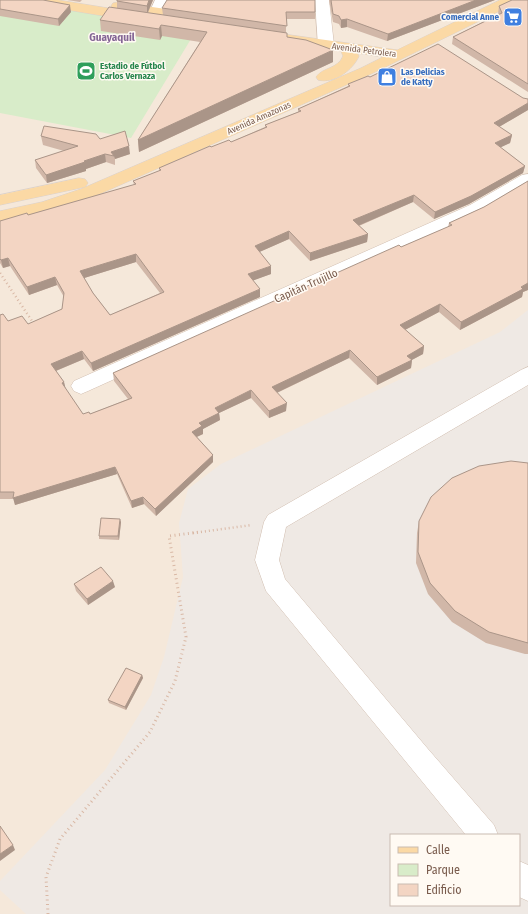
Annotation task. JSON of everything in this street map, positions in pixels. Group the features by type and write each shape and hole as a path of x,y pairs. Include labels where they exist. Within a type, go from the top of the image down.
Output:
{"main road":[{"path":"32,0 157,11"},
{"path":"81,0 157,11 205,23"},
{"name":"Avenida Amazonas","path":"0,218 46,207 87,193 400,55 437,43 511,0"},
{"name":"Avenida Petrolera","path":"271,32 325,39 400,55"},
{"name":"Avenida Petrolera","path":"325,39 347,48 400,55"},
{"name":"Avenida Amazonas","path":"0,200 86,181 335,73 350,62 351,56 347,48"}],"street":[{"path":"322,0 325,39"},
{"name":"Capitán Trujillo","path":"81,386 476,209 528,180"},
{"path":"483,834 413,752 275,584 267,560 276,522 528,375"},
{"path":"520,877 528,886"}],"path":[{"path":"0,272 35,326"},
{"path":"48,914 46,877 60,839 150,732 175,681 186,637 169,536 276,522"}],"shaded area":[{"path":"0,0 528,0 528,914 0,914"},
{"path":"528,310 528,914 26,914 0,890 0,881 105,770 151,695 164,657 183,577 179,523 188,489 221,464 500,332"}],"green space":[{"name":"Estadio de Fútbol Carlos Vernaza","path":"0,0 197,29 131,138 0,113"}],"building":[{"path":"0,0 43,0 70,5 58,19 0,9"},
{"path":"117,0 149,0 147,6"},
{"path":"167,0 315,0 315,12 286,12 287,26 162,8"},
{"path":"331,0 476,0 388,34 347,19 341,20 339,16 333,14"},
{"path":"512,0 528,0 528,84 453,37 502,13 499,6"},
{"path":"109,7 287,33 287,37 306,40 333,50 138,140 207,32 161,25 159,29 100,20"},
{"path":"438,44 523,98 528,99 528,103 494,123 512,135 495,143 525,166 471,196 435,212 414,195 353,220 368,234 310,253 289,231 255,246 271,266 248,274 260,289 91,363 82,351 51,364 64,382 62,383 83,414 89,412 90,414 132,398 113,373 399,245 401,247 452,225 449,223 484,207 528,181 528,283 521,287 523,289 461,322 440,304 400,325 424,346 407,356 412,360 377,377 350,350 272,387 287,403 269,411 251,390 215,408 219,413 199,423 202,426 192,432 213,455 155,509 143,497 131,501 115,467 13,498 14,492 0,492 0,315 3,314 8,321 22,316 28,324 62,309 64,293 55,277 27,287 8,258 0,259 0,221 27,213 28,215 136,184 133,181 161,170 159,168 210,146 211,147 229,140 231,142 267,127 265,125 301,111 298,109 350,86 348,84 368,76 370,77","holes":["136,254 164,292 110,315 93,293 80,271"]},
{"path":"44,126 96,134 100,139 125,131 129,146 111,152 114,156 105,154 46,175 35,160 78,146 41,136"},
{"path":"511,461 528,463 528,643 489,632 455,611 430,583 418,552 419,521 431,497 452,478 479,466"},
{"path":"101,518 120,519 118,536 99,536"},
{"path":"101,567 113,581 87,599 74,584"},
{"path":"126,668 142,675 125,707 108,700"},
{"path":"0,826 13,845 0,854"}],"place":[{"name":"Comercial Anne","path":"513,17"},
{"name":"Estadio de Fútbol Carlos Vernaza","path":"86,71"},
{"name":"Las Delicias de Katty","path":"387,77"}],"district":[{"name":"Guayaquil","path":"112,37"}]}
